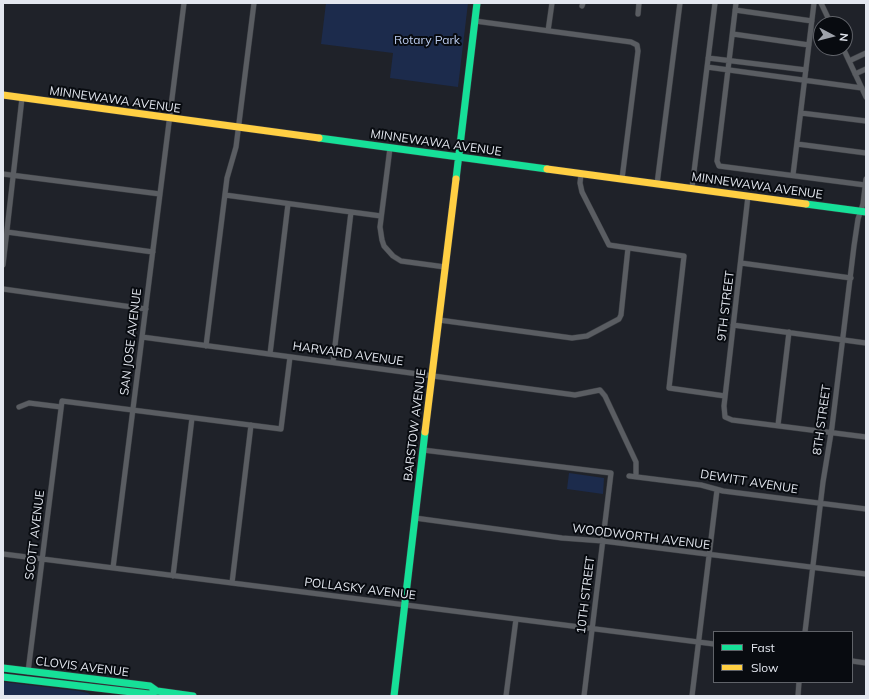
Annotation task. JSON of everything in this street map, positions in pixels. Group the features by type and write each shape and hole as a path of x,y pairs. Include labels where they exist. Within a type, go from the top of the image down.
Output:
{"main road":[{"name":"BARSTOW AVENUE","path":"394,696 414,518 477,3"},
{"name":"MINNEWAWA AVENUE","path":"3,95 863,212"},
{"name":"CLOVIS AVENUE","path":"3,668 150,686 157,692"},
{"path":"3,672 23,675 28,672"},
{"name":"CLOVIS AVENUE","path":"3,677 100,692 149,694 157,692 193,696"},
{"path":"41,682 74,682 95,684 98,683 99,680"},
{"path":"100,692 106,685 126,688 141,686"}],"street":[{"name":"SAN JOSE AVENUE","path":"113,568 184,3"},
{"path":"206,346 224,195 227,178 236,147 239,128 254,3"},
{"path":"548,31 552,3"},
{"path":"638,14 639,3"},
{"path":"657,184 680,3"},
{"path":"692,188 715,3"},
{"path":"736,3 717,162 719,166 866,182"},
{"path":"793,175 814,3"},
{"path":"821,3 827,16"},
{"path":"735,10 812,21"},
{"path":"475,21 637,44 638,51 622,179"},
{"path":"732,34 809,45"},
{"path":"849,61 866,53"},
{"path":"847,56 866,97"},
{"path":"708,58 806,70"},
{"path":"707,68 862,88"},
{"path":"855,74 866,68"},
{"path":"3,265 22,98"},
{"path":"801,113 866,122"},
{"path":"797,144 866,153"},
{"path":"390,148 380,226 382,240 388,252 401,261 445,267"},
{"path":"3,174 160,194"},
{"path":"581,174 581,188 609,245 684,256 669,388 725,396"},
{"name":"8TH STREET","path":"805,631 858,219 863,212 866,182"},
{"path":"224,195 381,216"},
{"name":"9TH STREET","path":"748,196 725,396 725,417 732,420 778,425"},
{"path":"270,354 288,204"},
{"path":"333,362 351,212"},
{"path":"7,232 153,252"},
{"path":"439,320 572,338 587,336 619,320 621,315 628,248"},
{"path":"741,263 851,278"},
{"path":"3,289 146,309"},
{"path":"733,325 866,343"},
{"path":"789,332 778,425 866,437"},
{"name":"HARVARD AVENUE","path":"142,337 575,395 600,390 636,462 636,477"},
{"path":"133,410 281,429 290,357"},
{"name":"SCOTT AVENUE","path":"28,672 62,401 133,410"},
{"path":"18,407 29,403 61,407"},
{"path":"173,576 192,418"},
{"path":"232,583 250,425"},
{"name":"10TH STREET","path":"423,450 611,473 584,696"},
{"name":"DEWITT AVENUE","path":"629,476 701,485 717,490 866,509"},
{"path":"692,696 717,490"},
{"name":"WOODWORTH AVENUE","path":"414,518 562,538 603,541 866,574"},
{"name":"POLLASKY AVENUE","path":"3,554 713,644"},
{"path":"506,696 516,619"},
{"path":"853,661 866,663"},
{"path":"798,696 799,683"}],"green space":[{"name":"Rotary Park","path":"326,3 468,3 458,87 390,78 393,53 321,44"},
{"path":"569,473 604,478 603,494 567,489"},
{"path":"3,682 79,691 88,693 92,696 3,696"}],"traffic: fast":[{"path":"456,179 477,3"},
{"path":"319,138 547,169"},
{"path":"806,204 866,212"},
{"path":"394,696 425,432"},
{"path":"3,668 150,686 157,691"},
{"path":"3,677 149,694 157,691 193,696"}],"traffic: slow":[{"path":"3,95 319,138"},
{"path":"547,169 806,204"},
{"path":"425,432 456,179"}]}
